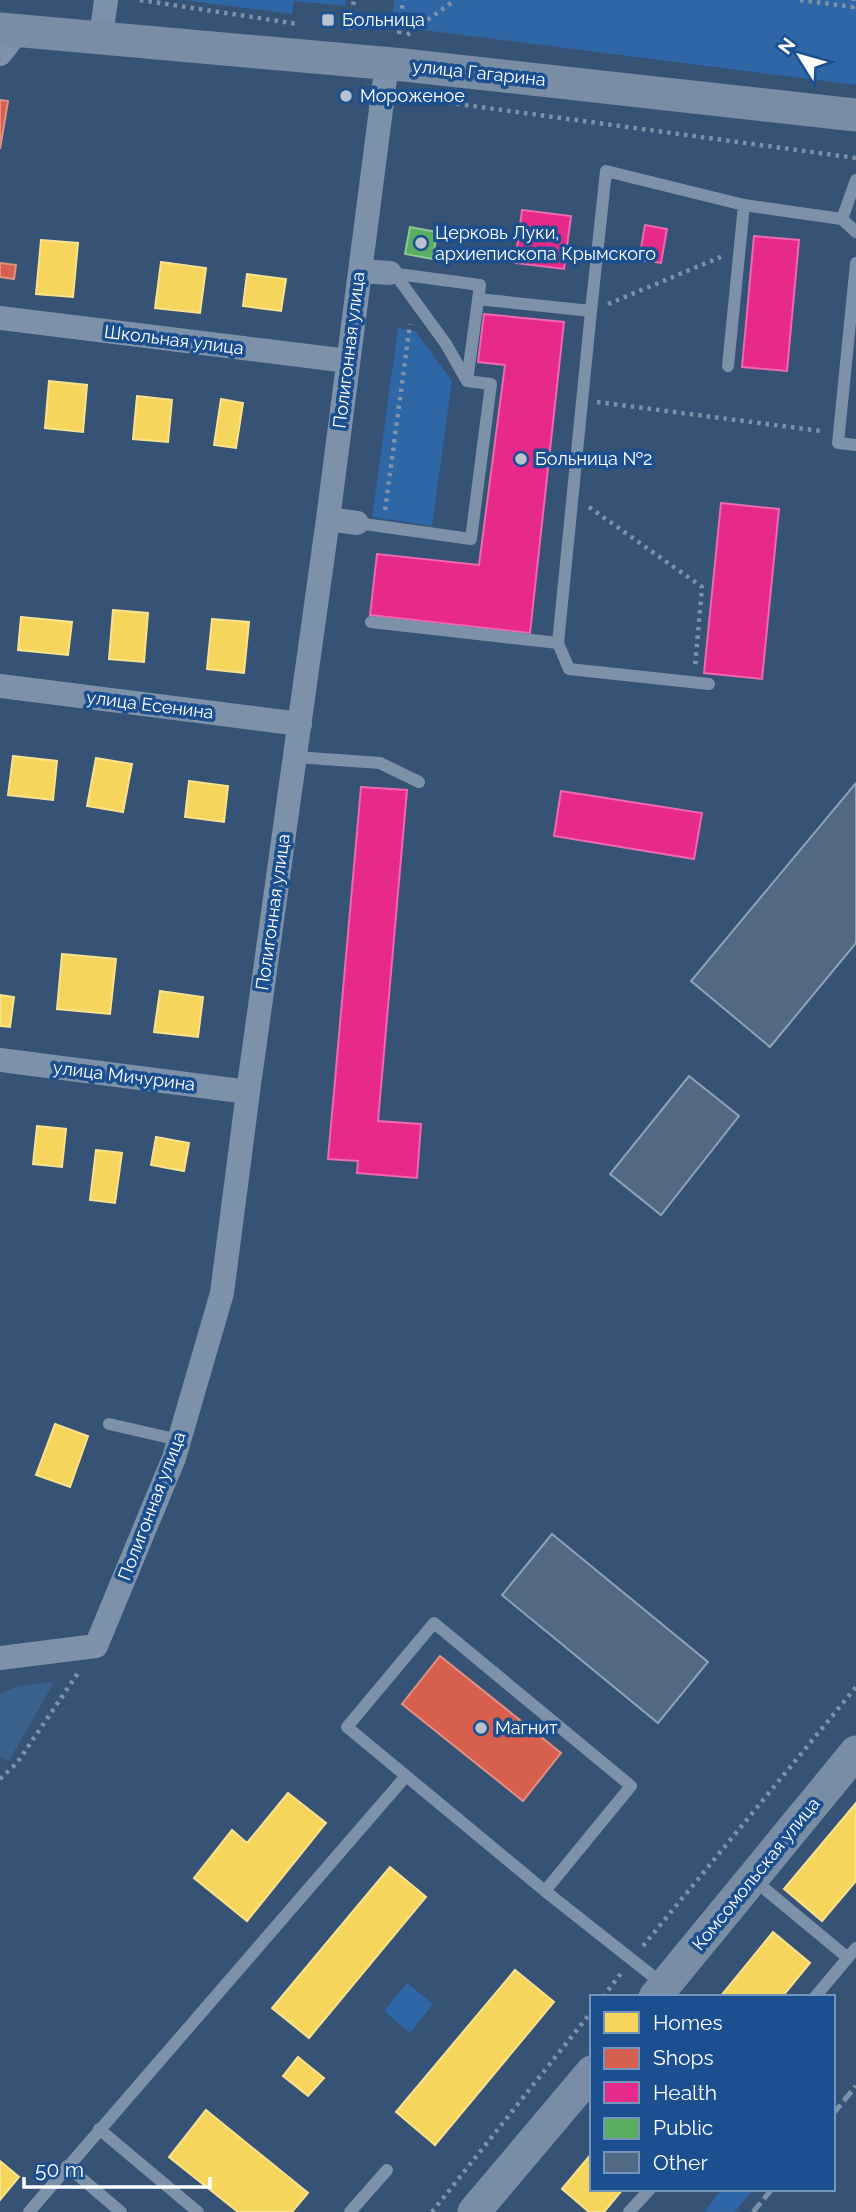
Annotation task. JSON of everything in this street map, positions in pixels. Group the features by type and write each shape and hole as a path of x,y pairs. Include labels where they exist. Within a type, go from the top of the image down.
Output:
{"main road":[{"name":"улица Гагарина","path":"6,38 101,37 393,49 856,115"},
{"name":"Комсомольская улица","path":"660,1991 856,1752"},
{"path":"474,2212 590,2074"}],"street":[{"path":"101,37 106,0"},
{"name":"Полигонная улица","path":"96,1646 174,1458 222,1293 360,271 393,49"},
{"path":"360,271 392,274"},
{"name":"Школьная улица","path":"0,318 348,361"},
{"path":"328,519 357,523"},
{"name":"улица Есенина","path":"0,686 300,724"},
{"name":"улица Мичурина","path":"0,1060 248,1092"},
{"path":"0,1658 96,1646"}],"lane":[{"path":"709,684 569,669 558,643 606,171 744,205 842,219 856,232"},
{"path":"842,219 856,180"},
{"path":"728,366 744,205"},
{"path":"856,263 838,443 856,445"},
{"path":"392,274 414,299 446,344 467,381"},
{"path":"392,274 480,285 467,381"},
{"path":"478,299 591,311"},
{"path":"357,523 471,539 491,384 467,381"},
{"path":"371,622 558,643"},
{"path":"295,757 380,763 419,782"},
{"path":"109,1424 179,1440"},
{"path":"545,1891 631,1786 434,1623 347,1727 545,1891 632,1960 660,1991"},
{"path":"29,2212 406,1776"},
{"path":"752,1879 852,1953 817,1995"},
{"path":"99,2129 198,2212"},
{"path":"66,2166 121,2212"},
{"path":"350,2212 387,2170"},
{"path":"629,2212 648,2191"}],"path":[{"path":"140,0 309,25"},
{"path":"336,28 349,30 354,0"},
{"path":"393,49 403,0"},
{"path":"408,34 455,0"},
{"path":"800,0 853,7 854,1"},
{"path":"398,96 856,158"},
{"path":"591,311 739,250"},
{"path":"383,527 414,299"},
{"path":"582,400 839,434"},
{"path":"573,496 702,587 694,682"},
{"path":"0,1779 17,1763 96,1646"},
{"path":"605,1995 856,1687"},
{"path":"432,2212 590,2014"}],"shaded area":[{"path":"183,0 346,0 345,6 294,1 292,14"},
{"path":"394,0 856,0 856,85 391,26"},
{"path":"398,328 415,331 452,381 432,526 372,517"},
{"path":"54,1682 9,1761 0,1757 0,1694 17,1686"},
{"path":"407,1983 433,2004 410,2033 384,2011"},
{"path":"720,2191 751,2191 735,2212 704,2212"}],"building: Homes":[{"path":"41,240 78,243 73,297 36,294"},
{"path":"161,262 206,268 200,313 155,308"},
{"path":"247,274 286,279 281,311 243,306"},
{"path":"49,381 87,385 83,432 45,428"},
{"path":"137,396 172,400 168,442 133,439"},
{"path":"221,399 243,403 236,448 214,445"},
{"path":"113,610 148,613 144,662 109,659"},
{"path":"21,617 72,622 68,655 18,650"},
{"path":"212,619 249,622 244,673 207,669"},
{"path":"13,756 57,761 53,800 8,795"},
{"path":"96,758 132,764 123,812 87,806"},
{"path":"189,781 228,786 224,822 185,817"},
{"path":"62,954 116,959 110,1014 57,1009"},
{"path":"160,991 203,997 198,1037 154,1032"},
{"path":"0,995 14,997 10,1027 0,1026"},
{"path":"37,1126 66,1129 62,1167 33,1164"},
{"path":"156,1137 189,1143 184,1171 151,1165"},
{"path":"96,1150 122,1153 115,1203 90,1200"},
{"path":"55,1424 88,1436 70,1487 36,1475"},
{"path":"288,1793 326,1823 247,1921 194,1878 232,1830 247,1843"},
{"path":"856,1803 856,1881 822,1921 784,1889"},
{"path":"390,1867 426,1897 309,2038 272,2008"},
{"path":"773,1932 810,1963 784,1995 722,1995"},
{"path":"515,1970 554,2002 435,2145 396,2112"},
{"path":"298,2057 324,2078 308,2096 283,2076"},
{"path":"206,2110 308,2193 292,2212 238,2212 169,2157"},
{"path":"590,2155 590,2191 621,2191 604,2212 589,2212 562,2189"},
{"path":"0,2161 19,2177 0,2200"}],"building: Shops":[{"path":"0,100 8,101 0,149"},
{"path":"0,263 16,265 14,279 0,277"},
{"name":"Магнит","path":"440,1656 561,1753 523,1801 402,1704"}],"building: Health":[{"path":"522,210 571,216 564,269 515,263"},
{"path":"645,225 667,229 661,263 639,260"},
{"path":"754,236 799,240 787,371 742,367"},
{"name":"Больница №2","path":"484,314 564,322 530,633 370,615 377,554 479,565 505,365 478,362"},
{"path":"721,503 779,509 762,679 704,673"},
{"path":"361,787 407,790 378,1121 421,1124 417,1178 357,1173 358,1161 328,1159"},
{"path":"561,791 702,813 694,859 554,836"}],"building: Public":[{"name":"Церковь Луки, архиепископа Крымского","path":"410,227 437,232 433,259 405,254"}],"building: Other":[{"path":"856,783 856,943 770,1047 691,981"},
{"path":"689,1076 739,1116 661,1215 610,1174"},
{"path":"552,1534 708,1662 658,1723 502,1595"}],"railway":[{"path":"835,2112 856,2086"},
{"path":"753,2212 770,2191"}],"place":[{"name":"Больница","path":"328,20"},
{"name":"Мороженое","path":"346,96"},
{"name":"Церковь Луки, архиепископа Крымского","path":"421,243"},
{"name":"Больница №2","path":"521,459"},
{"name":"Магнит","path":"481,1728"}]}
